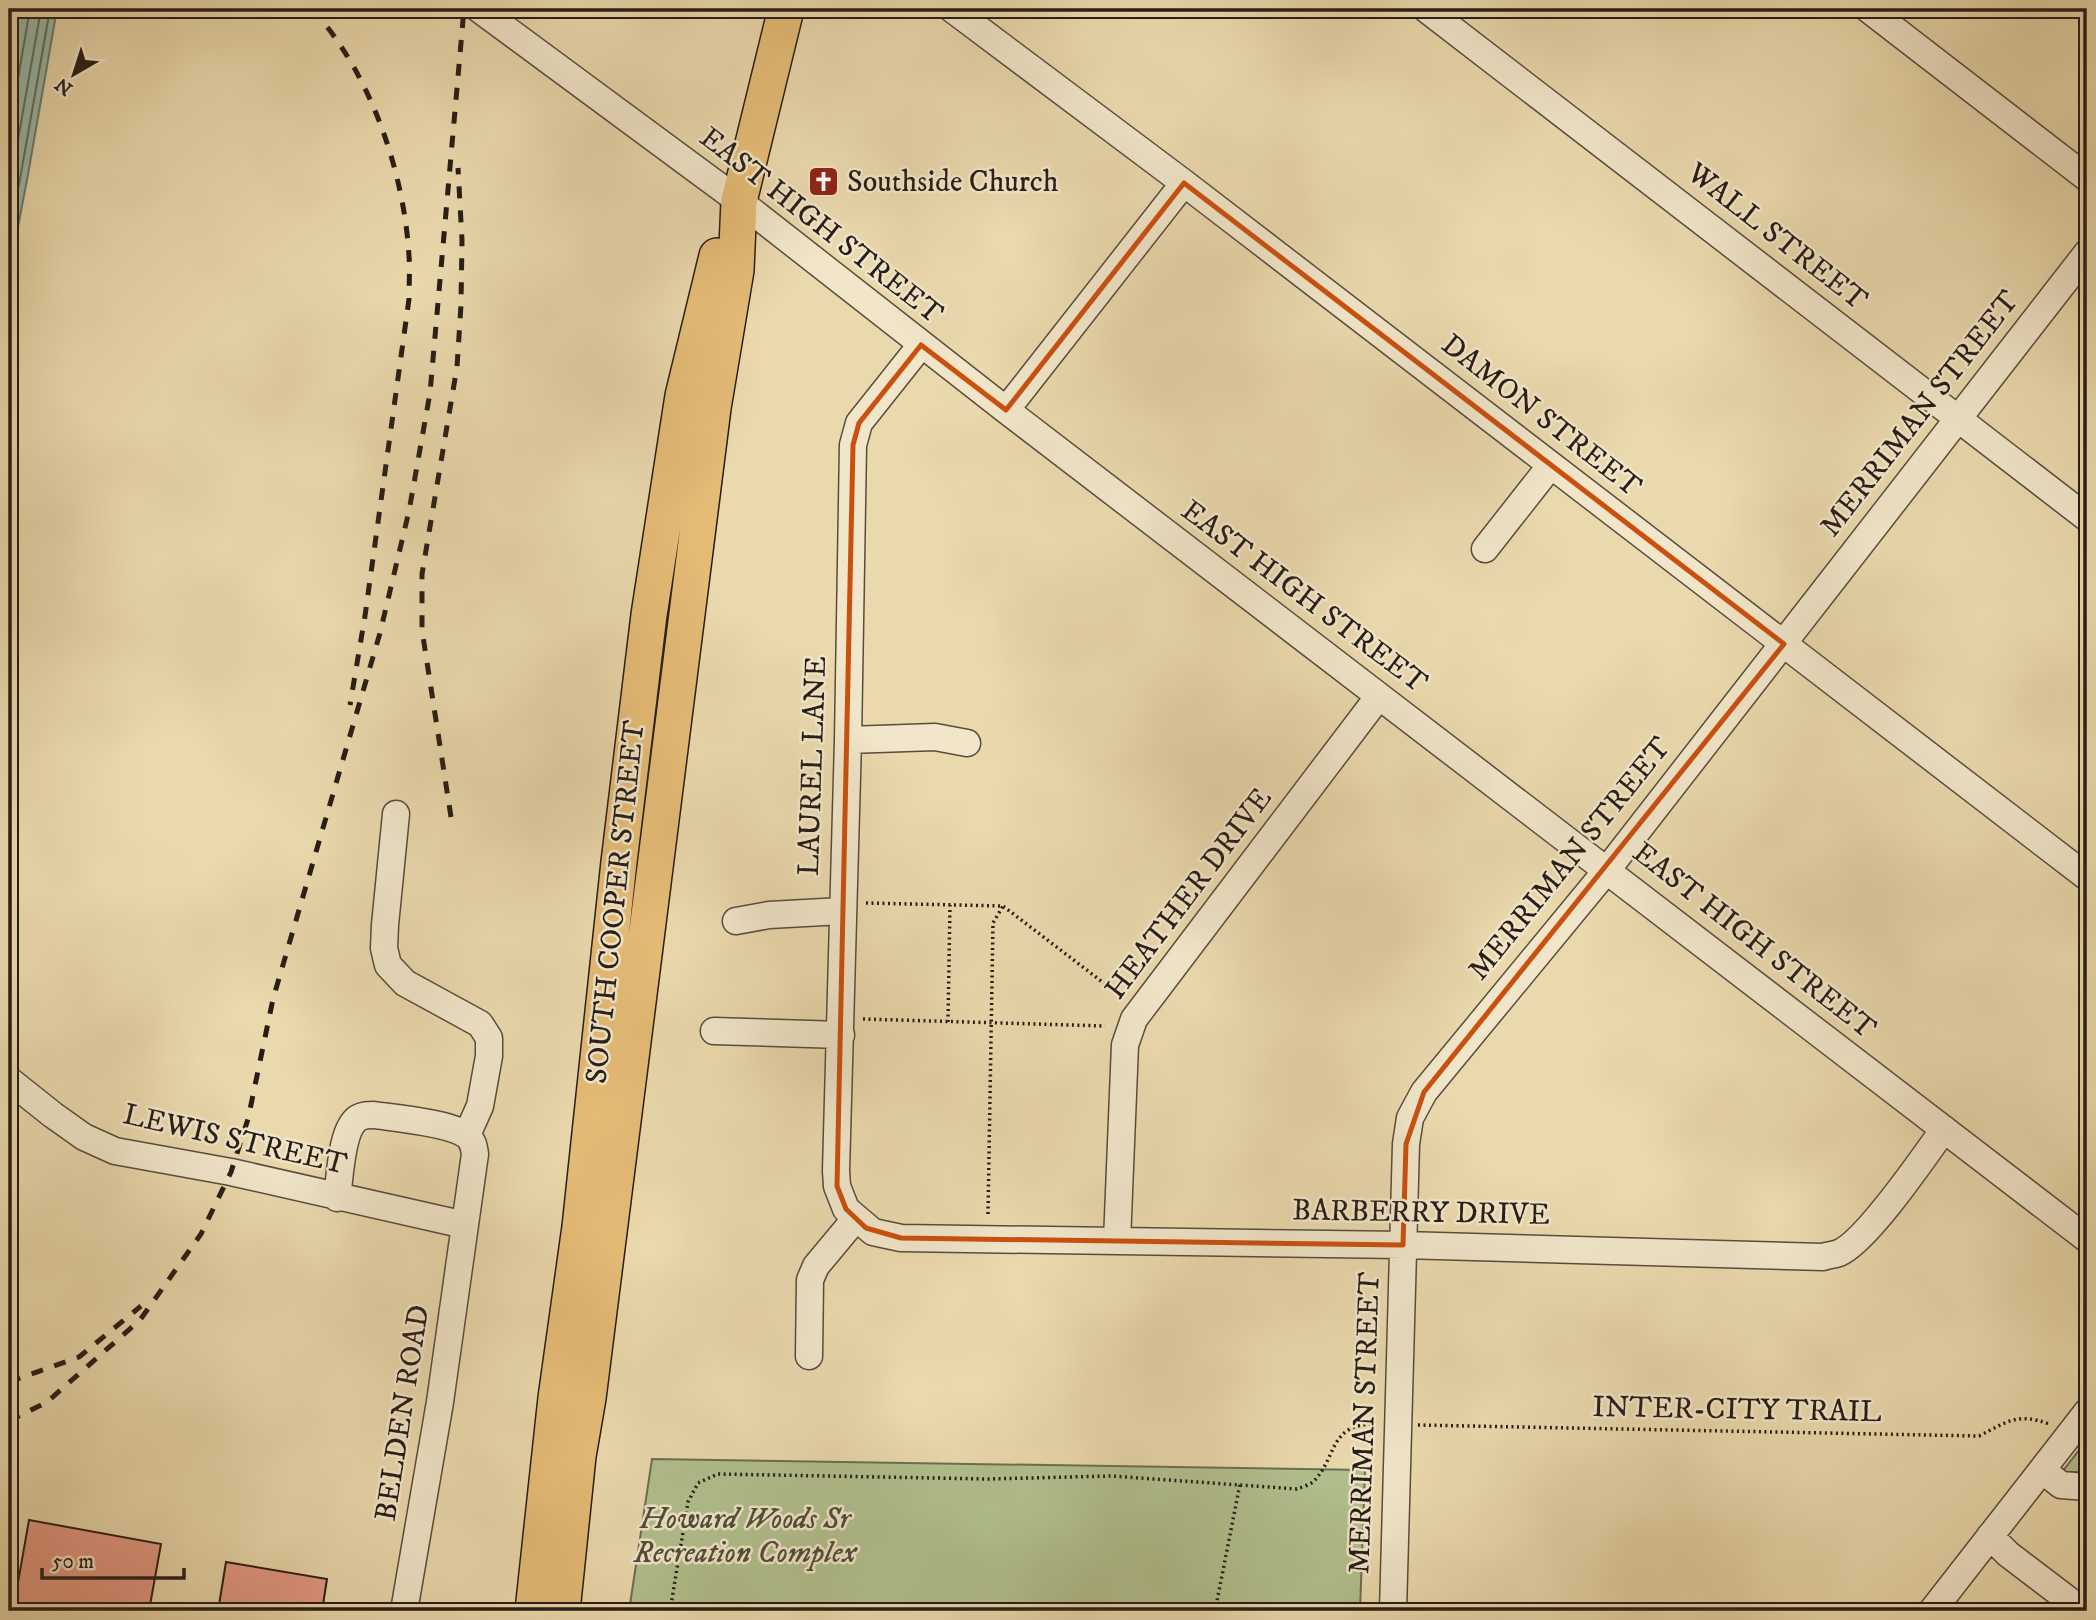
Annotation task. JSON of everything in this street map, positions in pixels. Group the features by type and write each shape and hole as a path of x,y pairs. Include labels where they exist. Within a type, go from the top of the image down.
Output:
{"main road":[{"name":"SOUTH COOPER STREET","path":"562,1611 578,1456 588,1398 713,408 736,270 739,201 786,9"},
{"name":"SOUTH COOPER STREET","path":"533,1611 556,1398 580,1227 619,862 649,615 683,396 723,230 739,201"}],"street":[{"name":"EAST HIGH STREET","path":"479,9 739,201 1006,411 2087,1239"},
{"name":"DAMON STREET","path":"953,9 1184,183 2087,877"},
{"name":"WALL STREET","path":"1426,9 2087,518"},
{"path":"1867,9 2087,178"},
{"path":"1006,411 1184,183"},
{"name":"MERRIMAN STREET","path":"1393,1611 1406,1144 1410,1118 1423,1092 1607,870 2087,253"},
{"name":"LAUREL LANE","path":"851,1214 837,1186 836,1171 841,1035 854,907 848,740 853,445 859,424 921,345"},
{"path":"1485,549 1551,465"},
{"name":"HEATHER DRIVE","path":"1117,1241 1125,1045 1134,1019 1379,696"},
{"path":"848,740 935,737 967,743"},
{"path":"337,1198 347,1133 357,1119 374,1115 439,1126 467,1135 480,1106 489,1056 489,1038 480,1024 405,983 388,965 384,948 385,925 396,814"},
{"path":"736,921 854,907"},
{"path":"714,1031 841,1035"},
{"name":"LEWIS STREET","path":"9,1080 84,1137 115,1151 232,1172 465,1225"},
{"name":"BARBERRY DRIVE","path":"851,1214 873,1232 901,1238 1403,1245 1823,1256 1840,1253 1864,1232 1944,1129"},
{"name":"BELDEN ROAD","path":"404,1611 440,1402 475,1154 474,1145 467,1135"},
{"path":"809,1356 810,1280 816,1266 851,1214"},
{"path":"1932,1611 2087,1412"},
{"path":"2042,1470 2061,1485 2087,1487"},
{"path":"1990,1536 2008,1554 2083,1611"}],"path":[{"path":"948,1022 950,905"},
{"path":"854,907 1003,906 1122,998"},
{"path":"988,1214 993,923 1003,906"},
{"path":"863,1019 1105,1026"},
{"name":"INTER-CITY TRAIL","path":"1420,1425 1979,1436 2007,1420 2027,1417 2048,1423"},
{"path":"670,1611 688,1502 698,1483 718,1474 988,1479 1111,1476 1297,1489 1312,1483 1343,1433 1363,1424 1372,1424"},
{"path":"1215,1611 1240,1484"}],"highlighted area":[{"path":"1184,183 1784,644 1424,1092 1406,1144 1403,1245 901,1238 866,1228 846,1209 837,1186 853,445 859,423 921,345 1006,410"}],"green space":[{"path":"2087,1440 2087,1472 2062,1472"},
{"name":"Howard Woods Sr Recreation Complex","path":"652,1459 1365,1470 1360,1611 629,1611"}],"water":[{"path":"9,9 57,9 9,273"}],"building":[{"path":"29,1520 161,1544 149,1611 13,1611"},
{"path":"226,1562 327,1579 322,1611 218,1611"}],"railway":[{"path":"312,9 351,62 380,124 400,190 409,261 409,299 350,705"},
{"path":"9,1421 47,1402 140,1320 201,1234 231,1172 248,1119 273,999 380,633 409,511 430,393 464,9"},
{"path":"451,817 422,630 422,574 457,367 462,240 458,168"},
{"path":"9,1382 79,1357 141,1306"}],"place":[{"name":"Southside Church","path":"824,182"}]}
